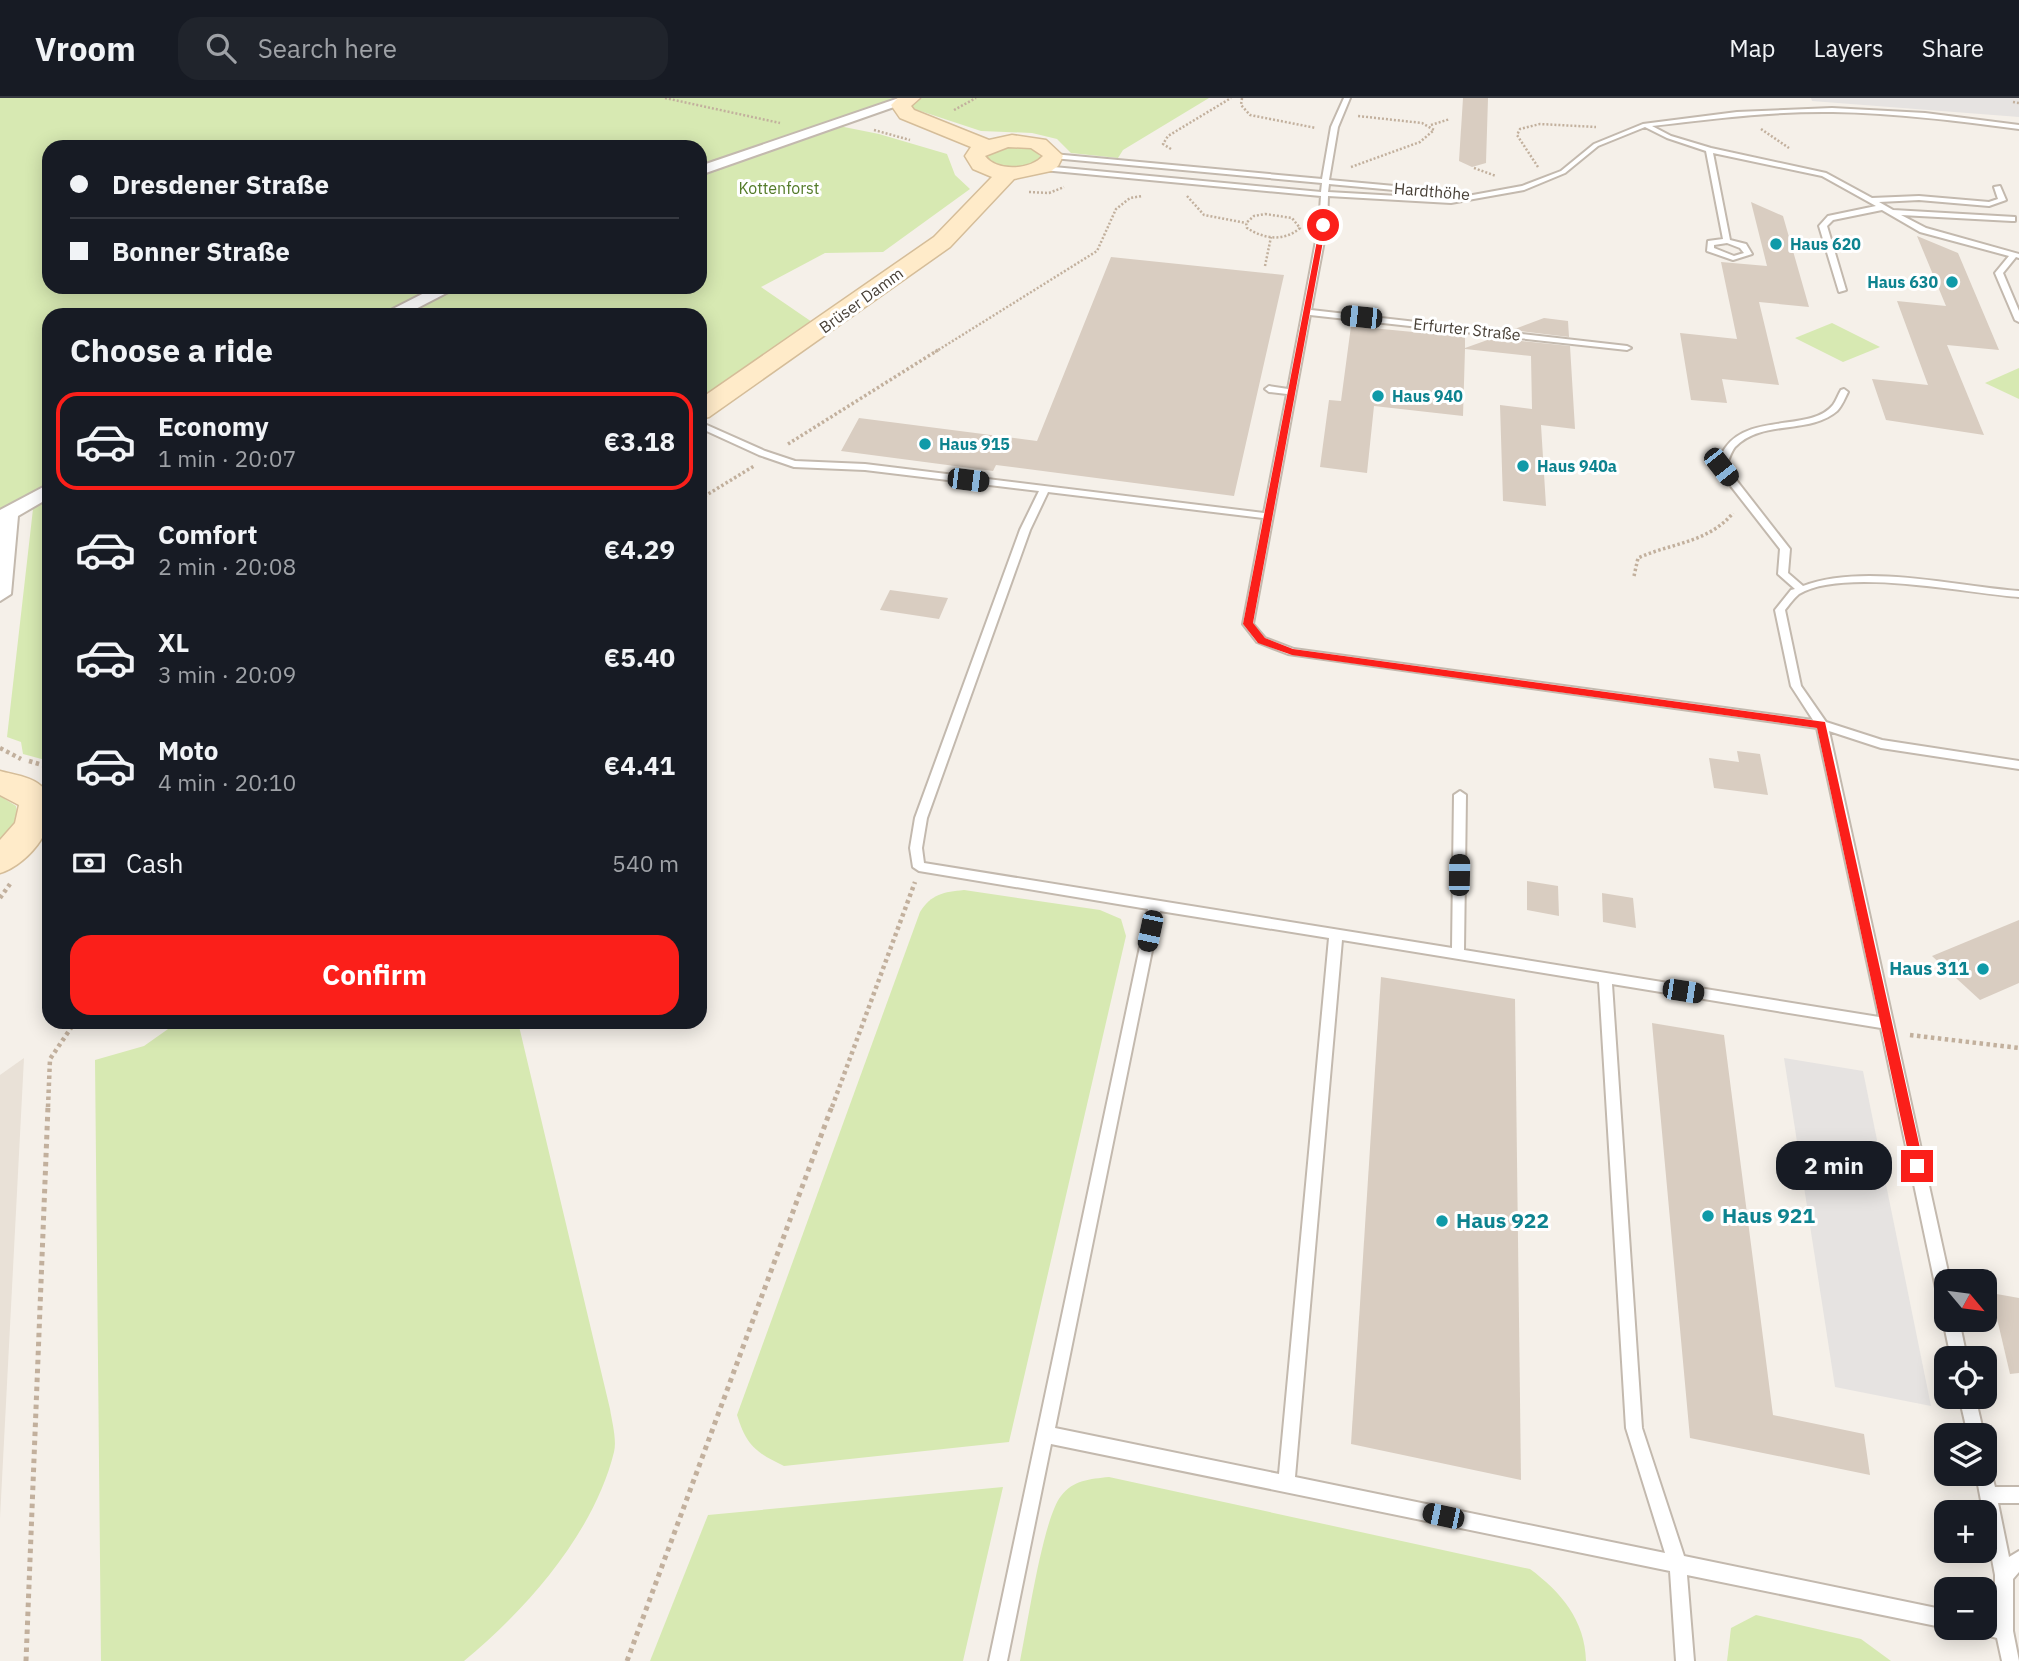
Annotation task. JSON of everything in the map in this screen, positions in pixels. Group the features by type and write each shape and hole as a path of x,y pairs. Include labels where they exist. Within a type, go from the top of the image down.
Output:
{"street":[{"path":"707,168 814,129 907,99"},
{"path":"907,99 901,108 907,114 986,146"},
{"path":"1006,141 1028,142 1045,147 1048,162 1008,173 984,167 977,162 975,156 986,146 1006,141"},
{"name":"Brüser Damm","path":"707,406 942,242 1008,173"},
{"path":"405,308 435,294"},
{"path":"0,594 4,516 42,494"},
{"path":"0,783 42,798"},
{"path":"0,860 31,831 42,801"}],"lane":[{"path":"1347,98 1335,131 1324,194 1323,225 1248,624 1261,640 1292,652 1822,725 1881,744 2019,765"},
{"path":"1789,105 1796,112"},
{"path":"1488,196 1524,188 1563,172 1596,145 1645,125 1737,114 1832,110 1925,115 2019,127"},
{"path":"1645,125 1669,137 1709,149 1824,174 1923,230 2016,255 1999,274 2019,320"},
{"path":"1709,149 1727,241"},
{"name":"Hardthöhe","path":"1048,162 1102,162 1488,196"},
{"path":"1048,162 1122,173"},
{"path":"1098,171 1102,162"},
{"path":"1196,181 1199,171"},
{"name":"Hardthöhe","path":"1122,173 1422,202 1488,196"},
{"path":"1873,200 1919,198 1989,204 2002,200 1998,187"},
{"path":"1842,290 1823,226 1831,218 1887,209 2012,219"},
{"name":"Erfurter Straße","path":"1307,312 1627,348"},
{"path":"1269,389 1293,392"},
{"path":"1800,588 1783,574 1786,549 1721,467 1725,452 1734,441 1753,430 1808,421 1832,410 1841,402 1844,392"},
{"path":"707,428 769,456 794,464 865,467 1267,516"},
{"path":"1045,489 1025,530 921,818 916,848 919,867 1458,954 1888,1029"},
{"path":"1940,1269 1822,725 1796,686 1780,610 1783,601 1800,588 1839,581 1872,579 2019,594"},
{"path":"1458,954 1460,795"},
{"path":"998,1661 1155,905"},
{"path":"1286,1483 1336,936"},
{"path":"1605,979 1634,1428 1678,1565 1685,1661"},
{"path":"1045,1434 1934,1617"},
{"path":"1987,1486 2004,1575 2004,1631 2011,1661"},
{"path":"1989,1495 2019,1495"},
{"path":"2004,1575 2019,1560"},
{"path":"1997,1630 2004,1631"}],"path":[{"path":"665,98 731,115 814,129"},
{"path":"1199,171 1197,160 1166,147 1163,142 1231,98"},
{"path":"1242,98 1241,105 1250,115 1335,131"},
{"path":"2013,102 2019,103"},
{"path":"1737,114 1780,144 1820,163 1825,168 1824,174"},
{"path":"1339,115 1430,125 1450,119"},
{"path":"1355,173 1348,170 1363,159 1424,141 1433,133 1430,125"},
{"path":"1563,172 1538,167 1518,141 1518,132 1524,126 1603,126"},
{"path":"1534,170 1538,167"},
{"path":"1494,181 1506,180"},
{"path":"1196,181 1184,192 1192,206 1204,215 1246,223"},
{"path":"707,495 1097,251 1122,200 1148,196"},
{"path":"1270,213 1292,218 1300,226 1293,234 1270,237 1250,231 1246,223 1254,216 1270,213"},
{"path":"1265,266 1270,237"},
{"path":"1634,576 1638,558 1657,548 1704,537 1730,518 1735,509 1752,506"},
{"path":"0,748 17,758 42,764"},
{"path":"627,1661 785,1228 914,890 919,867"},
{"path":"26,1661 50,1059 69,1029"},
{"path":"1888,1029 2019,1048"}],"shaded area":[{"path":"1811,98 2019,98 2019,117 1812,101"},
{"path":"24,1058 0,1518 0,1075"},
{"path":"1784,1058 1863,1071 1931,1406 1835,1387"}],"green space":[{"name":"Kottenforst","path":"0,98 1209,98 1123,150 1118,158 1071,153 1057,139 1032,133 981,131 893,102 829,124 879,134 947,154 955,175 970,189 883,252 825,253 761,287 812,322 707,393 707,308 42,308 42,759 23,754 21,742 7,737 33,509 18,501 0,511"},
{"path":"999,146 1030,146 1042,158 1022,167 1006,167 986,157"},
{"path":"1832,323 1880,347 1843,362 1795,338"},
{"path":"2019,368 2019,399 1985,383"},
{"path":"0,796 16,806 17,817 0,844"},
{"path":"964,890 1100,910 1121,919 1126,936 1009,1442 784,1466 766,1457 749,1442 737,1415 920,912 929,901 939,895"},
{"path":"168,1029 520,1029 610,1409 615,1447 591,1512 555,1567 511,1618 464,1661 101,1661 95,1060 144,1046"},
{"path":"1109,1477 1530,1569 1552,1587 1569,1608 1581,1633 1586,1661 1020,1661 1042,1549 1054,1508 1061,1496 1076,1483"},
{"path":"1003,1487 963,1661 650,1661 708,1515"},
{"path":"1756,1615 1861,1639 1891,1661 1727,1661 1731,1628"}],"building":[{"path":"1463,98 1488,98 1486,163 1472,167 1459,161"},
{"path":"1751,202 1783,216 1809,307 1759,302 1779,385 1722,379 1727,403 1691,400 1680,333 1737,339 1721,262 1767,266"},
{"path":"1917,236 1958,253 1999,350 1947,345 1984,435 1886,420 1872,379 1928,385 1897,301 1946,306"},
{"path":"1111,257 1284,275 1234,496 996,465 993,471 841,451 859,418 1037,441"},
{"path":"1544,318 1568,321 1569,337 1512,330"},
{"path":"1351,326 1465,337 1465,348 1493,338 1570,346 1575,429 1541,425 1546,506 1503,501 1500,405 1532,409 1531,356 1465,349 1463,416 1374,406 1367,473 1320,467 1329,400 1341,401"},
{"path":"890,590 948,598 939,619 880,610"},
{"path":"1737,751 1760,754 1768,795 1714,788 1709,758 1739,762"},
{"path":"1527,881 1558,886 1559,916 1527,910"},
{"path":"1602,893 1633,898 1636,928 1603,922"},
{"name":"Haus 311","path":"2019,920 2019,983 1980,1000 1932,956"},
{"name":"Haus 922","path":"1381,977 1515,999 1521,1480 1351,1444"},
{"name":"Haus 921","path":"1652,1023 1724,1035 1773,1415 1864,1434 1870,1475 1690,1438"},
{"path":"1997,1294 2019,1298 2019,1373 2010,1374 1997,1319"}],"place":[{"name":"Haus 620","path":"1776,244"},
{"name":"Haus 630","path":"1952,282"},
{"name":"Haus 940","path":"1378,396"},
{"name":"Haus 915","path":"925,444"},
{"name":"Haus 940a","path":"1523,466"},
{"name":"Haus 311","path":"1983,969"},
{"name":"Haus 921","path":"1708,1216"},
{"name":"Haus 922","path":"1442,1221"}],"route":[{"path":"1323,225 1248,624 1261,640 1292,652 1822,725 1917,1166"}]}
